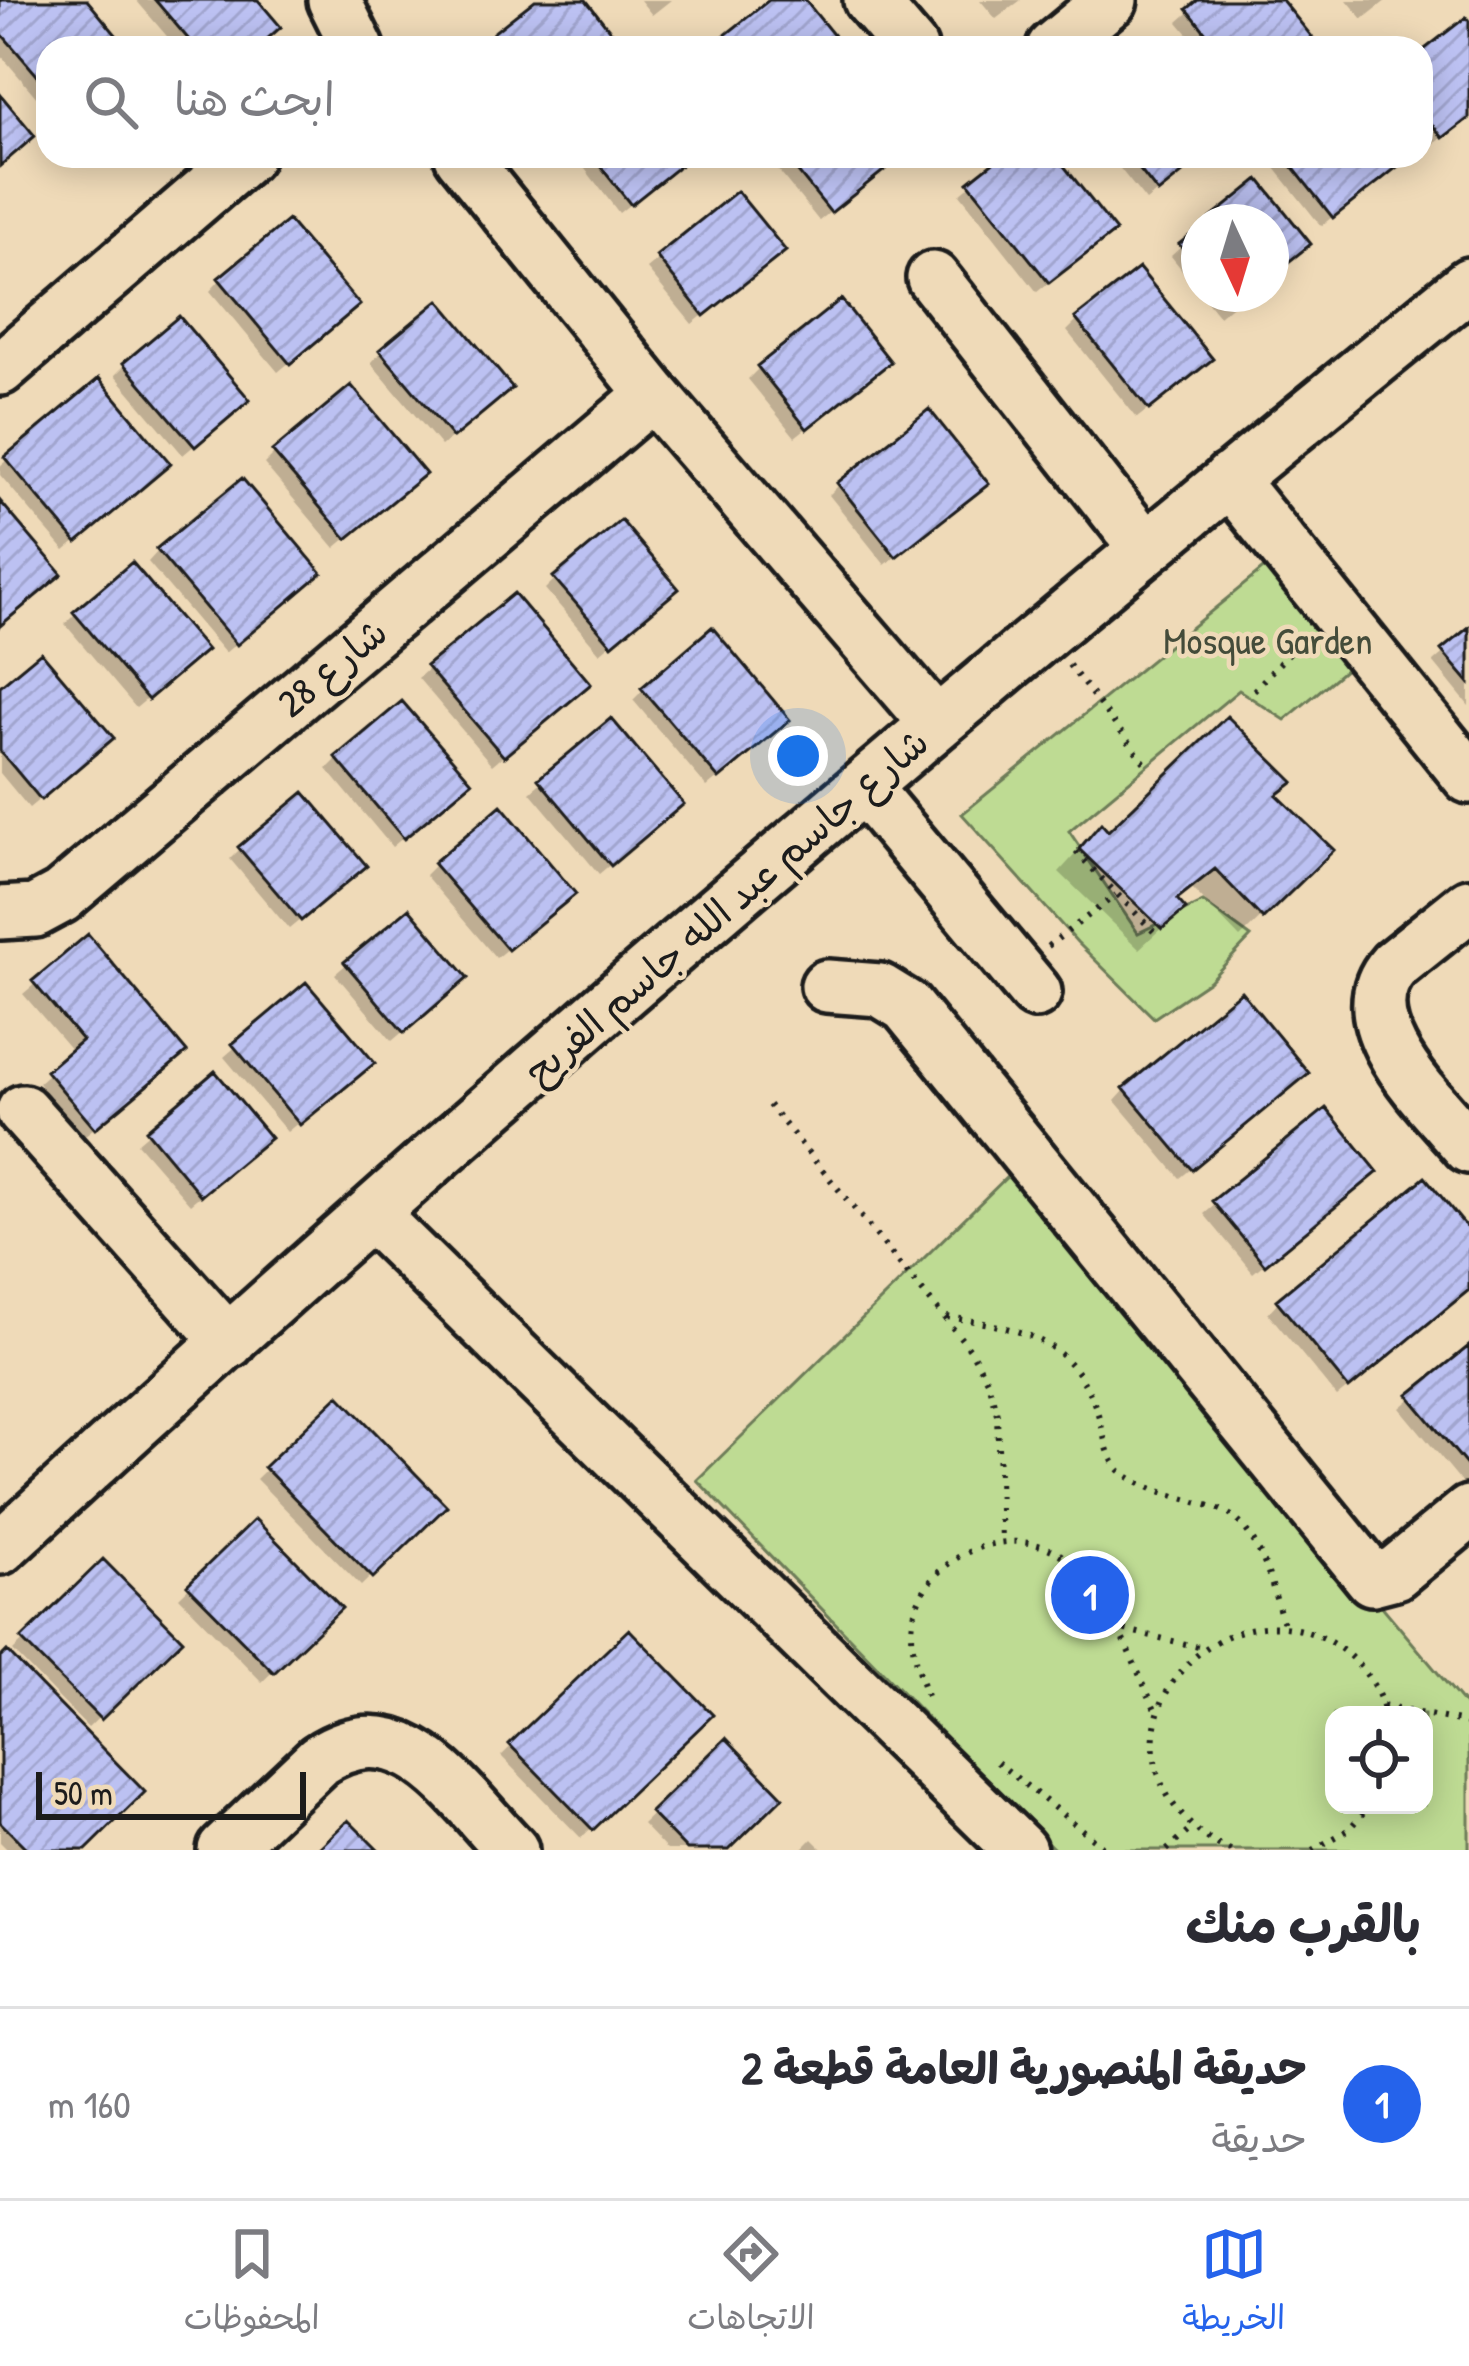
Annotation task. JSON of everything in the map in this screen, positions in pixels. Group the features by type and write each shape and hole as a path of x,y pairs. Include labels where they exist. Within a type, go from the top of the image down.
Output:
{"street":[{"path":"334,0 352,36"},
{"path":"870,0 901,36"},
{"path":"1068,36 1111,0"},
{"path":"0,369 233,168"},
{"path":"471,168 652,394 937,724"},
{"path":"934,278 1146,549"},
{"name":"شارع جاسم عبد الله جاسم الفريح","path":"2,1541 937,724 1469,284"},
{"name":"شارع 28","path":"0,913 35,911 61,897 652,394"},
{"path":"1228,479 1469,777"},
{"path":"864,787 1026,981"},
{"path":"1469,905 1394,965 1386,974 1379,1004 1384,1033 1400,1063 1469,1147"},
{"path":"827,986 880,990 906,1006 1372,1579 1396,1573 1469,1512"},
{"path":"23,1112 229,1342"},
{"path":"371,1214 1020,1850"},
{"path":"224,1850 319,1760 336,1749 372,1742 398,1744 421,1757 512,1850"}],"path":[{"path":"1255,690 1332,608"},
{"path":"1045,634 1145,763"},
{"path":"1076,851 1158,936"},
{"path":"1026,981 1115,895"},
{"path":"769,1105 970,1349 988,1382 997,1414 1001,1541"},
{"path":"944,1317 1052,1344 1080,1371 1119,1472 1151,1490 1228,1513 1245,1529 1264,1566 1284,1626"},
{"path":"929,1702 911,1641 915,1611 944,1567 988,1541 1023,1541 1058,1552 1104,1604 1158,1715"},
{"path":"1231,1850 1192,1828 1173,1804 1160,1776 1155,1746 1158,1715 1175,1678 1203,1648 1228,1634 1255,1627 1284,1626 1316,1634 1346,1652 1368,1676 1382,1706"},
{"path":"1113,1628 1203,1648"},
{"path":"1433,1718 1469,1723"},
{"path":"992,1758 1107,1850"},
{"path":"1313,1850 1348,1830 1362,1814"},
{"path":"1167,1850 1192,1828"}],"green space":[{"name":"Mosque Garden","path":"1273,561 1359,658 1285,720 1239,690 1069,831 1138,933 1203,902 1251,937 1209,981 1154,1018 1077,942 962,814"},
{"path":"1015,1169 1469,1710 1469,1850 1055,1850 697,1480"}],"building":[{"path":"0,0 87,0 117,36 36,36 36,74 0,32"},
{"path":"155,0 258,0 281,27 271,36 186,36"},
{"path":"535,0 586,0 614,36 495,36 493,33"},
{"path":"769,0 805,0 834,36 724,36"},
{"path":"1198,0 1282,0 1311,36 1208,36 1187,9"},
{"path":"1466,17 1469,21 1469,118 1443,138 1433,126 1433,43"},
{"path":"0,94 35,136 0,166"},
{"path":"602,168 677,168 631,205"},
{"path":"795,168 887,168 831,213"},
{"path":"986,168 1066,168 1116,231 1049,283 968,182"},
{"path":"1138,168 1189,168 1158,193"},
{"path":"1293,168 1396,168 1333,218"},
{"path":"1259,179 1279,204 1228,204"},
{"path":"737,191 786,251 704,316 656,256"},
{"path":"1289,216 1311,244 1289,262"},
{"path":"288,220 360,305 290,364 218,278"},
{"path":"1139,268 1213,359 1149,410 1075,318"},
{"path":"841,299 891,362 807,429 757,366"},
{"path":"439,300 513,388 453,438 379,350"},
{"path":"179,316 250,400 195,447 123,363"},
{"path":"99,378 171,464 77,543 4,457"},
{"path":"351,385 426,474 347,539 272,451"},
{"path":"929,409 989,484 896,557 837,483"},
{"path":"242,478 322,573 237,645 156,549"},
{"path":"0,501 62,574 0,626"},
{"path":"621,520 679,589 612,645 553,577"},
{"path":"132,562 207,650 148,700 73,612"},
{"path":"514,593 591,684 504,757 426,666"},
{"path":"712,627 790,720 719,779 641,688"},
{"path":"1469,627 1469,683 1441,650"},
{"path":"41,652 114,738 41,800 0,751 0,686"},
{"path":"402,701 472,782 404,839 335,757"},
{"path":"1227,716 1294,782 1277,795 1334,850 1263,919 1215,869 1177,899 1186,909 1162,929 1079,849 1101,823 1108,831"},
{"path":"611,718 684,804 611,866 538,779"},
{"path":"304,792 367,866 301,921 238,847"},
{"path":"501,805 576,894 508,950 433,863"},
{"path":"409,908 468,978 404,1033 344,962"},
{"path":"88,934 187,1052 95,1129 46,1071 82,1040 32,981"},
{"path":"306,982 375,1063 300,1125 232,1044"},
{"path":"1241,991 1309,1073 1192,1170 1123,1088"},
{"path":"215,1071 271,1138 201,1196 146,1130"},
{"path":"1326,1108 1378,1172 1265,1265 1212,1201"},
{"path":"1425,1177 1469,1230 1469,1290 1349,1389 1276,1300"},
{"path":"1469,1346 1469,1468 1408,1395"},
{"path":"339,1395 447,1506 373,1578 264,1467"},
{"path":"255,1519 342,1608 274,1673 187,1585"},
{"path":"103,1559 183,1640 101,1720 21,1639"},
{"path":"629,1629 713,1715 593,1830 509,1744"},
{"path":"7,1651 145,1792 86,1850 28,1850 0,1822 0,1658"},
{"path":"726,1738 783,1797 729,1850 687,1850 650,1812"},
{"path":"348,1820 378,1850 317,1850"}],"place":[{"name":"حديقة المنصورية العامة قطعة 2","path":"1090,1595"}]}
